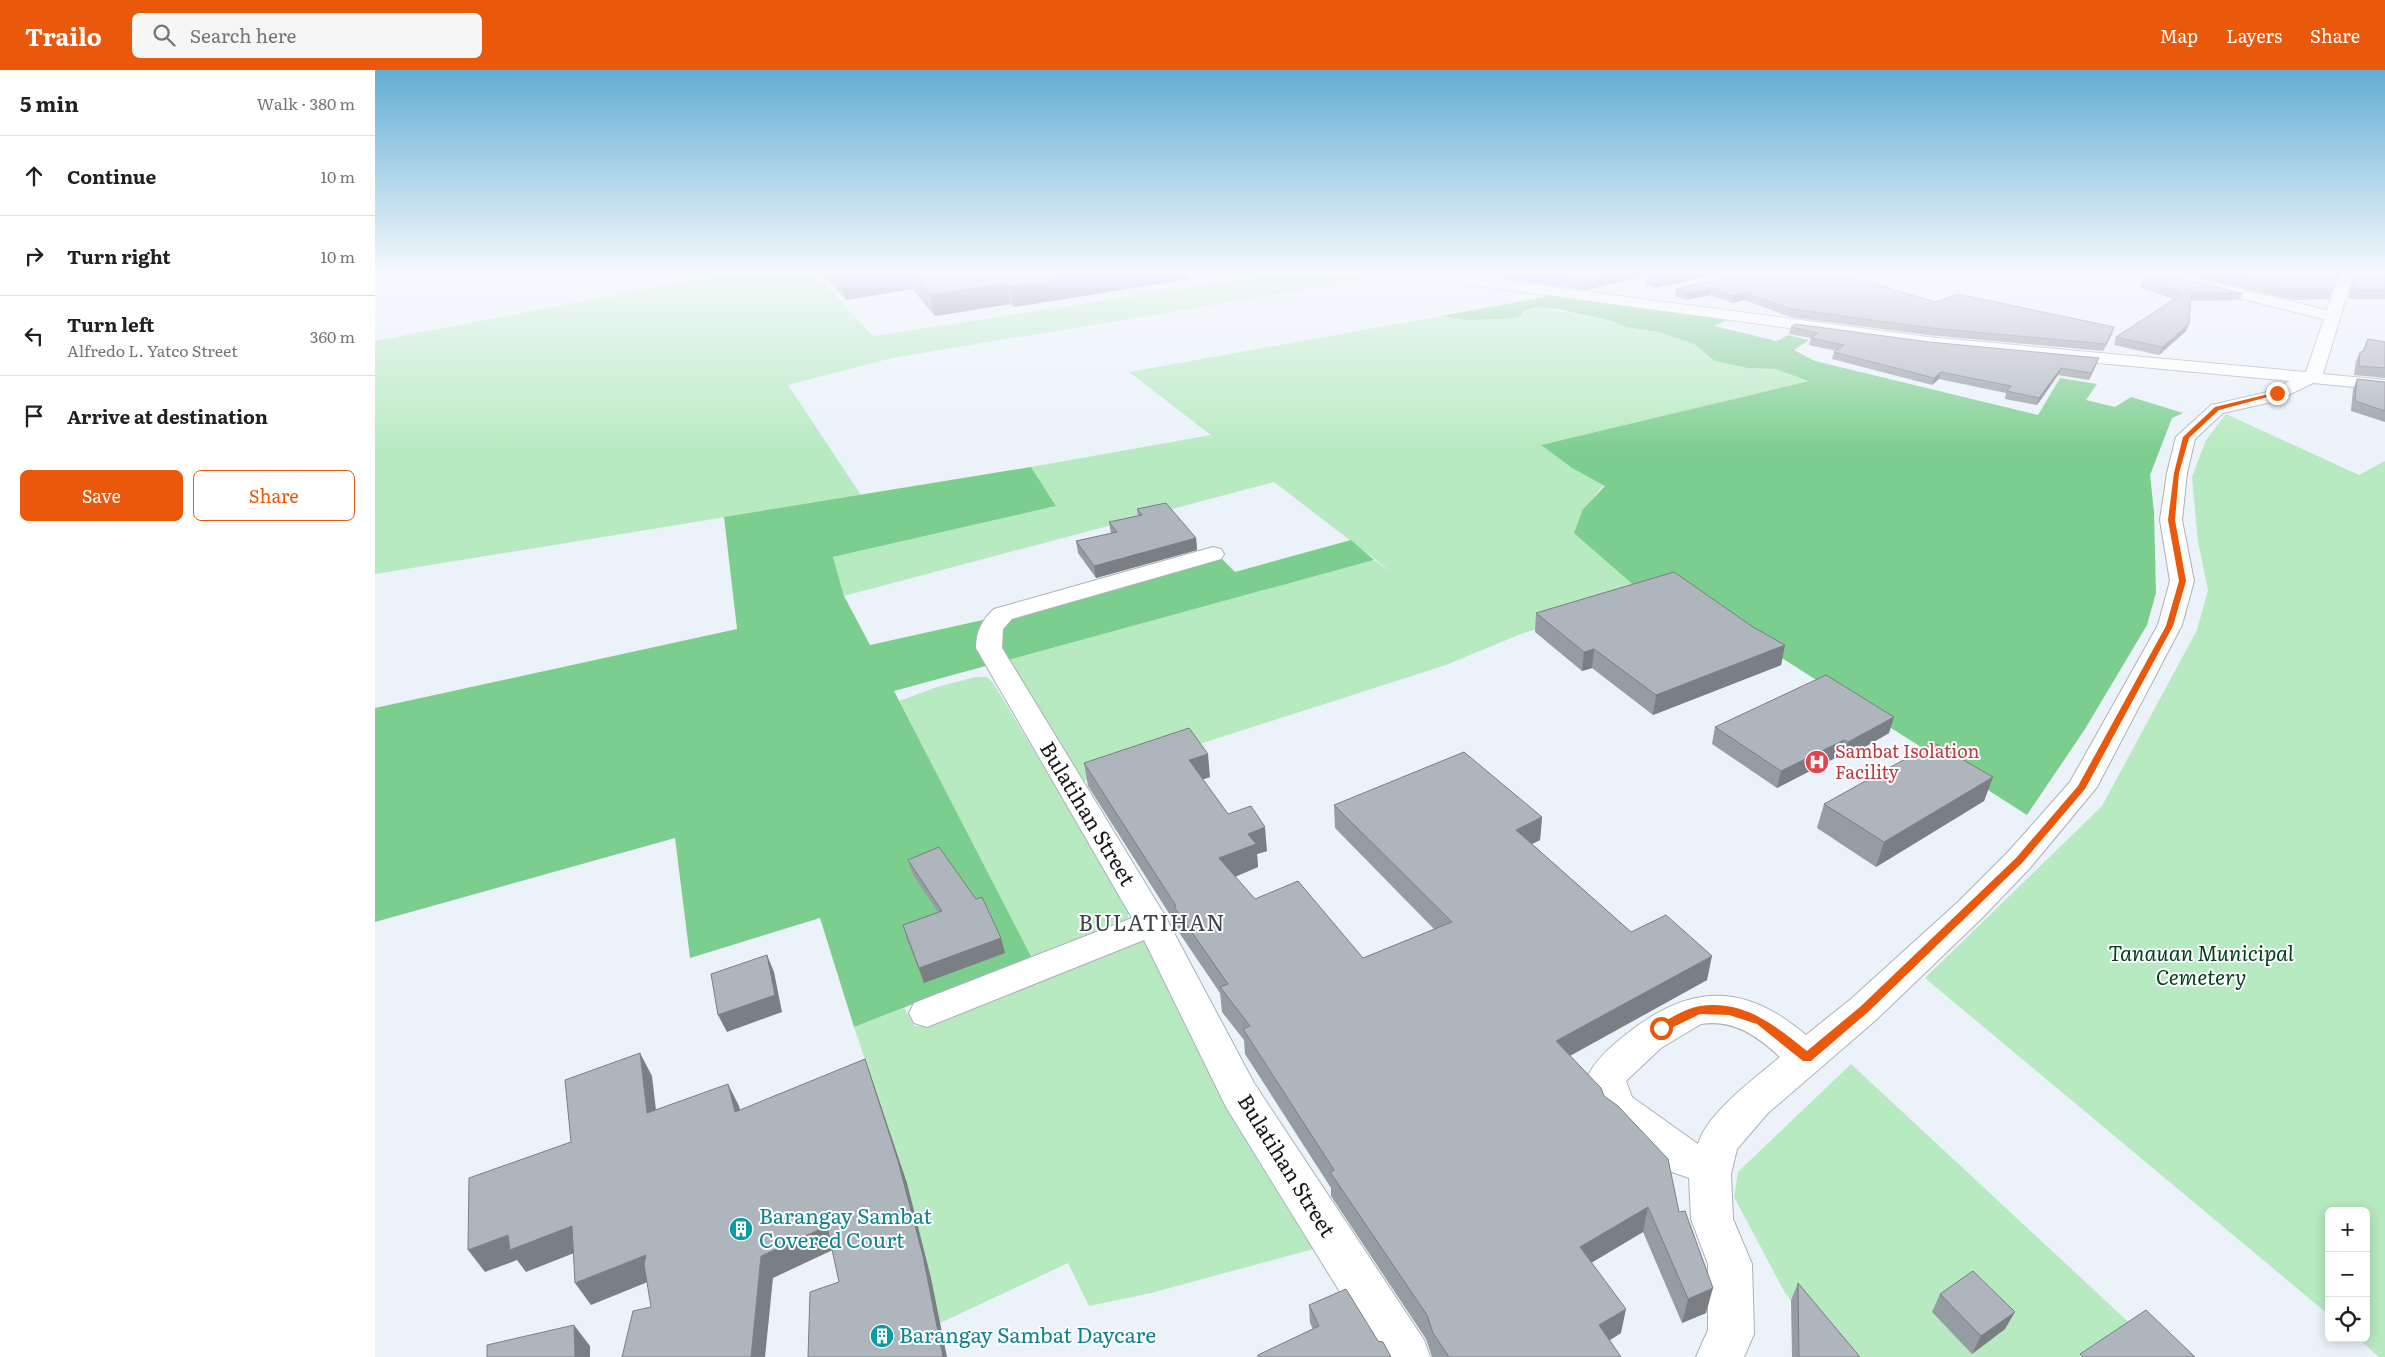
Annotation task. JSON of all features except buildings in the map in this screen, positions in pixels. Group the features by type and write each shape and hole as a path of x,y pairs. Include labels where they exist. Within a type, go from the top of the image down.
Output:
{"street":[{"path":"1854,332 1928,342 2385,385"},
{"path":"1719,1357 1731,1334 1730,1264 1712,1219 1712,1167 1719,1141 1755,1101 1864,1010 1970,910 2019,860 2082,787 2169,626 2182,581 2171,520 2177,473 2186,437 2217,409 2270,397 2313,377 2328,332"},
{"name":"Bulatihan Street","path":"1213,554 1003,614 992,623 988,631 989,648 1153,923 1240,1095 1407,1357"},
{"path":"927,1013 1153,923"},
{"path":"1712,1167 1686,1159 1615,1107 1605,1077 1622,1059 1661,1028 1699,1010 1729,1010 1761,1021 1807,1058"}],"green space":[{"path":"422,332 869,332 873,336 899,332 1048,332 892,358 788,385 861,495 375,574 375,341"},
{"path":"1352,332 1659,332 1694,344 1716,361 1747,368 1775,369 1811,381 1541,445 1572,468 1604,485 1583,509 1645,595 1521,634 1446,665 1081,782 1005,660 1374,560 1394,574 1274,482 844,596 833,557 1056,506 1031,467 1211,435 1129,372"},
{"path":"1659,332 1739,332 1777,341 1788,335 1809,340 1794,350 1815,361 2038,415 2060,378 2097,384 2086,400 2115,407 2131,397 2183,413 2172,418 2150,475 2154,512 2156,593 2147,625 2085,729 2027,815 1671,587 1645,595 1574,533 1583,509 1605,486 1572,468 1541,445 1809,381 1775,369 1747,368 1715,361 1694,344"},
{"name":"Tanauan Municipal Cemetery","path":"2226,414 2359,475 2385,461 2385,1357 2379,1357 2362,1342 2370,1342 2370,1207 2325,1207 2325,1312 1925,978 2102,806 2197,630 2208,590 2198,542 2192,477 2206,440"},
{"path":"1031,467 1056,506 833,557 844,596 870,645 1001,616 1216,553 1235,572 1351,540 1374,560 894,691 1032,958 854,1027 820,918 690,958 675,838 375,922 375,708 737,629 724,517"},
{"path":"976,677 987,677 993,683 1129,907 1128,918 1119,926 1032,958 899,701 937,687"},
{"path":"1143,939 1181,1014 1321,1247 1151,1293 1089,1306 1068,1263 940,1323 905,1178 854,1027 904,1008 915,1026 933,1025"},
{"path":"1851,1064 2166,1357 1839,1357 1785,1293 1734,1197 1738,1172"}],"place":[{"name":"Sambat Isolation Facility","path":"1817,762"},
{"name":"Barangay Sambat Covered Court","path":"741,1229"},
{"name":"Barangay Sambat Daycare","path":"882,1336"}],"district":[{"name":"BULATIHAN","path":"1152,923"}],"route":[{"path":"1661,1028 1699,1010 1729,1010 1761,1021 1807,1058 1864,1010 1970,910 2019,860 2082,787 2169,626 2182,581 2171,520 2177,473 2186,437 2217,409 2270,397 2277,393"}]}
